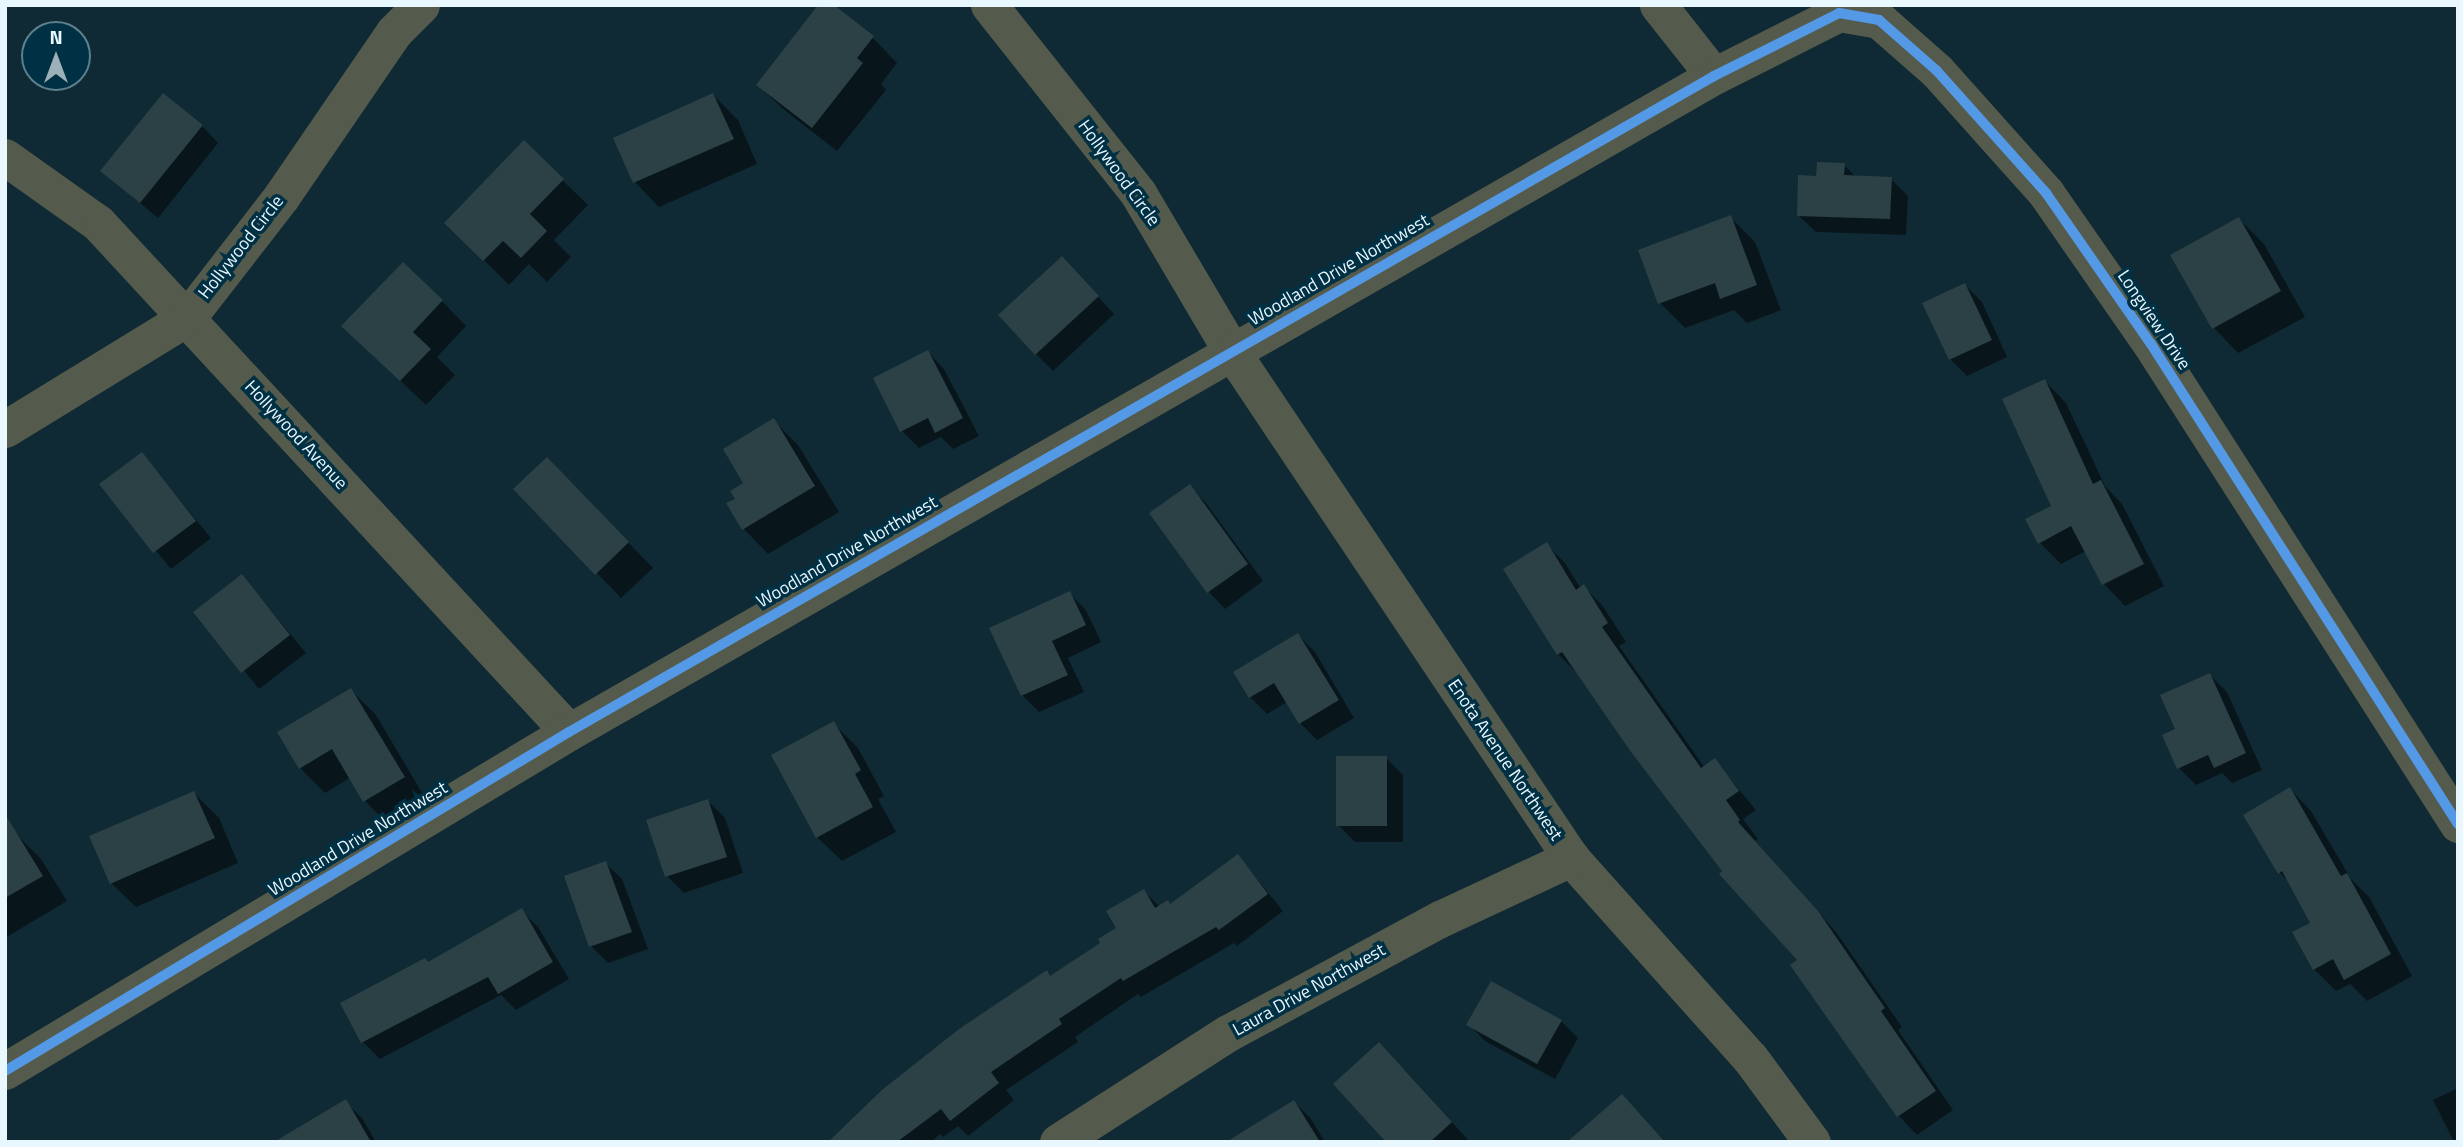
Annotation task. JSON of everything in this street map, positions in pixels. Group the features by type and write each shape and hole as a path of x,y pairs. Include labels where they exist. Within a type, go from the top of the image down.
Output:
{"street":[{"name":"Hollywood Circle","path":"5,429 188,317 281,197 394,32 421,5"},
{"name":"Hollywood Circle","path":"989,5 1138,193 1232,352"},
{"path":"1658,5 1714,75"},
{"name":"Longview Drive","path":"1714,75 1839,13 1879,20 1937,71 2046,193 2151,344 2458,824"},
{"name":"Woodland Drive Northwest","path":"5,1072 569,732 1714,75"},
{"name":"Hollywood Avenue","path":"5,157 98,223 188,317 569,732"},
{"name":"Enota Avenue Northwest","path":"1232,352 1571,858 1751,1058 1812,1142"},
{"name":"Laura Drive Northwest","path":"1058,1142 1228,1033 1440,919 1571,858"}],"building":[{"path":"818,5 834,5 874,36 857,58 863,63 812,128 756,85"},
{"path":"163,93 203,125 140,203 100,171"},
{"path":"713,93 734,139 633,183 613,138"},
{"path":"524,140 564,179 530,214 547,231 521,258 503,241 483,261 444,223"},
{"path":"1817,162 1845,163 1844,175 1892,177 1890,219 1797,216 1798,175 1816,176"},
{"path":"1731,215 1757,285 1720,299 1715,283 1658,304 1638,250"},
{"path":"2239,217 2281,291 2212,329 2170,255"},
{"path":"1062,256 1099,296 1035,355 998,315"},
{"path":"403,262 443,300 413,332 431,349 400,381 341,326"},
{"path":"1965,283 1992,340 1949,360 1922,303"},
{"path":"928,350 963,418 935,433 928,418 900,432 873,378"},
{"path":"2045,379 2093,484 2101,480 2144,564 2102,585 2071,526 2038,544 2025,519 2051,506 2002,399"},
{"path":"774,418 815,486 742,530 726,503 735,499 730,491 743,483 723,449"},
{"path":"142,452 196,521 153,553 99,484"},
{"path":"547,457 629,542 595,575 513,489"},
{"path":"1190,484 1248,564 1207,593 1149,513"},
{"path":"1547,542 1576,590 1584,584 1608,623 1602,627 1701,768 1715,758 1739,791 1726,800 1740,820 1738,822 1818,911 1885,1008 1881,1011 1936,1091 1897,1117 1790,965 1797,960 1719,874 1722,871 1631,752 1562,652 1557,655 1503,569"},
{"path":"242,574 290,635 241,673 193,612"},
{"path":"1070,591 1086,625 1052,641 1068,675 1021,696 989,628"},
{"path":"1298,633 1339,700 1299,724 1274,683 1249,698 1233,672"},
{"path":"2210,673 2246,753 2214,768 2208,755 2177,769 2162,735 2175,729 2160,695"},
{"path":"351,688 405,777 363,802 332,749 299,769 277,732"},
{"path":"834,721 861,770 855,774 873,807 816,838 771,755"},
{"path":"1336,756 1387,756 1387,826 1336,826"},
{"path":"2290,787 2341,876 2347,873 2391,954 2344,980 2333,959 2313,970 2292,932 2310,923 2282,871 2278,874 2243,815"},
{"path":"194,791 215,838 110,884 89,836"},
{"path":"708,799 727,857 665,877 646,820"},
{"path":"5,814 43,876 5,898"},
{"path":"1238,854 1268,894 1219,930 1216,927 1123,981 1121,978 1059,1019 1062,1024 991,1072 999,1083 950,1121 941,1109 897,1142 828,1142 882,1090 959,1029 1047,970 1050,976 1100,943 1098,939 1116,928 1106,911 1144,889 1155,908 1168,900 1170,904"},
{"path":"606,861 632,932 589,947 564,876"},
{"path":"522,908 553,962 498,994 488,977 361,1043 340,1003 425,958 428,962"},
{"path":"1491,981 1562,1020 1537,1064 1466,1025"},
{"path":"1379,1042 1452,1122 1430,1142 1386,1142 1333,1084"},
{"path":"1622,1094 1665,1142 1567,1142"},
{"path":"346,1099 371,1142 274,1142"},
{"path":"1294,1100 1320,1142 1226,1142"}],"cycle path":[{"path":"5,1071 569,732 1714,76 1839,13 1879,20 1937,71 2046,193 2151,344 2458,824"}]}
